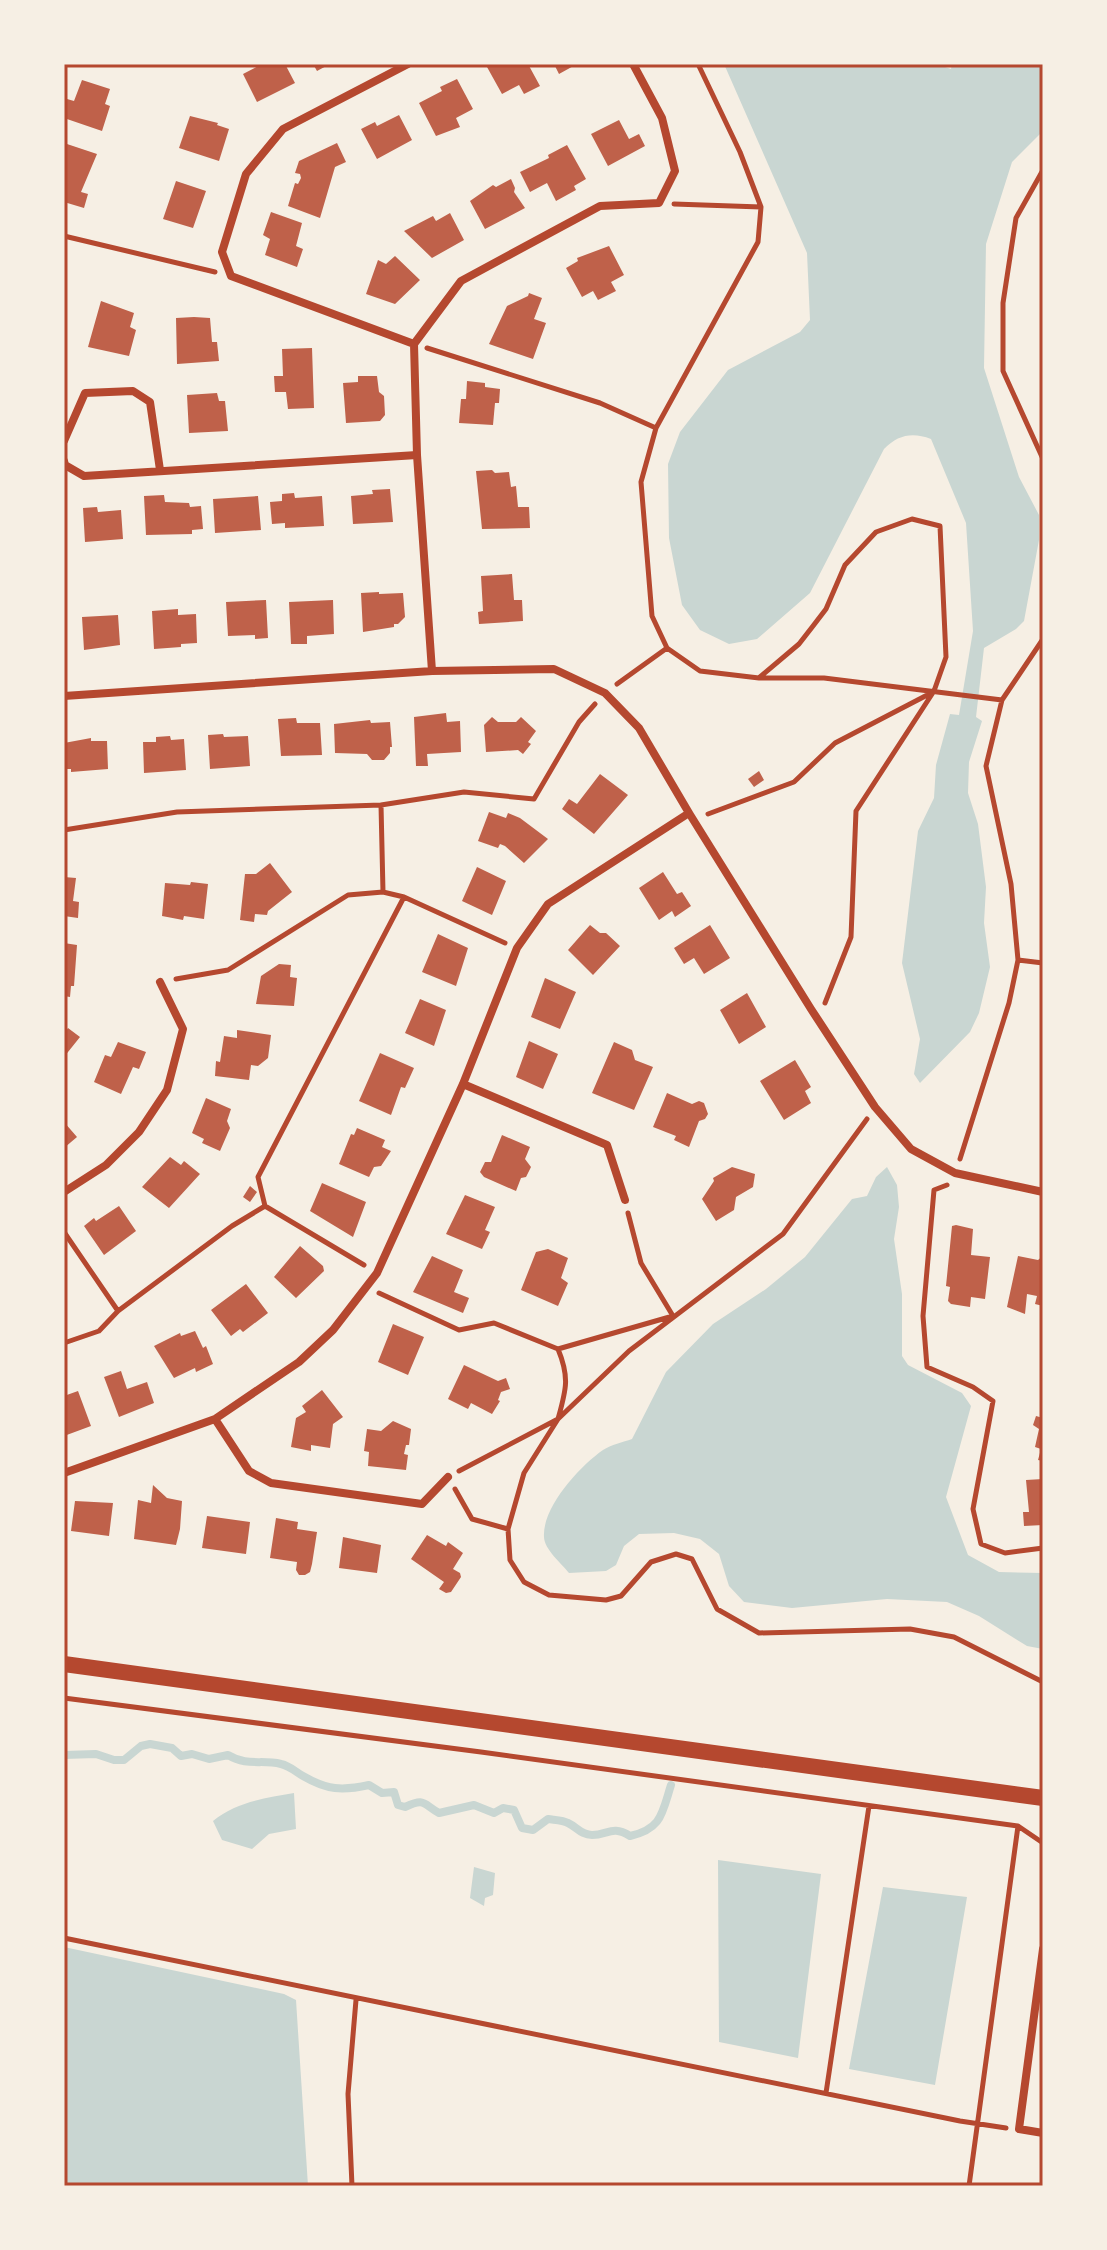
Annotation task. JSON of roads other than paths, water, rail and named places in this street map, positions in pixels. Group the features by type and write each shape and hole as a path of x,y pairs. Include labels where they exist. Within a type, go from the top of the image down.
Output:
{"main road":[{"path":"64,1664 1043,1798"}],"street":[{"path":"408,64 283,129 246,174 222,252 231,276 414,344"},
{"path":"432,671 417,455 414,344 461,281 600,206 659,203 675,171 662,118 633,64"},
{"path":"64,441 85,393 133,391 150,402 160,470"},
{"path":"64,461 65,465 84,476 417,455"},
{"path":"64,696 432,671 554,669 604,693 639,728 818,1020 875,1107 911,1149 955,1173 1043,1192"},
{"path":"64,1473 215,1419 299,1362 333,1330 377,1273 463,1084 517,948 548,904 689,813"},
{"path":"64,1192 106,1165 139,1132 167,1090 183,1029 160,982"},
{"path":"463,1084 607,1145 625,1200"},
{"path":"215,1419 249,1471 271,1483 422,1504 448,1477"},
{"path":"1043,1949 1019,2129 1043,2133"}],"waterway":[{"path":"64,1755 96,1754 124,1760 141,1746 150,1744 172,1748 181,1756 192,1754 209,1759 228,1755 242,1761 284,1765 327,1787 369,1785 382,1793 394,1792 398,1805 405,1807 420,1802 439,1813 474,1805 494,1813 503,1808 514,1810 522,1828 533,1830 548,1819 566,1822 588,1835 614,1831 630,1836 649,1829 659,1818 671,1785"}]}
